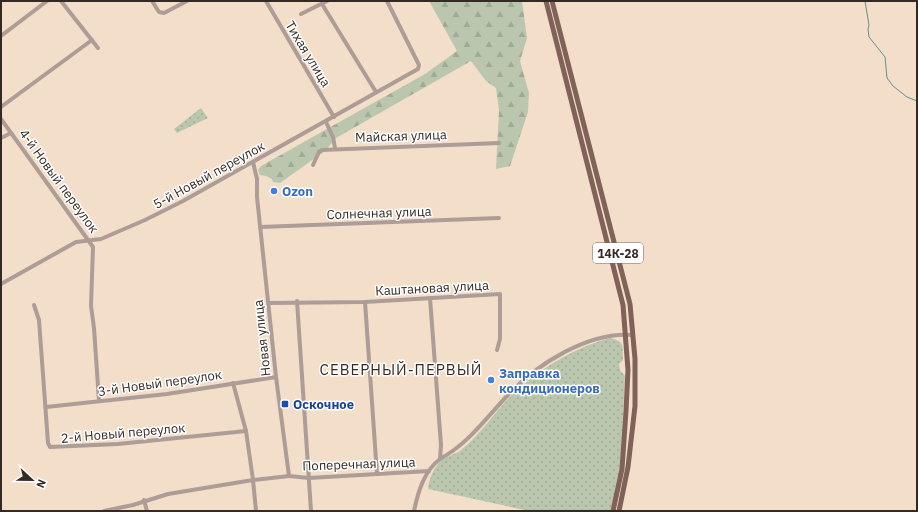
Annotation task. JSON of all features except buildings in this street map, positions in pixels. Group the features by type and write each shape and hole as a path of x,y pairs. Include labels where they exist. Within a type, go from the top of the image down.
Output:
{"main road":[{"name":"14К-28","path":"546,1 619,290 626,334 628,370 622,469 613,511"},
{"name":"14К-28","path":"552,1 626,287 633,335 635,406 628,467 619,511"}],"street":[{"path":"1,36 47,1"},
{"path":"61,1 98,48"},
{"path":"152,1 159,12 164,13 187,1"},
{"name":"Тихая улица","path":"266,1 334,117"},
{"path":"301,14 327,1"},
{"name":"5-й Новый переулок","path":"1,284 76,242 101,239 145,220 326,122 419,67 387,1"},
{"path":"322,4 376,92"},
{"path":"1,107 92,40"},
{"name":"4-й Новый переулок","path":"1,119 93,247 91,306 99,401"},
{"path":"326,122 333,137 335,148"},
{"path":"1,138 11,133"},
{"name":"Майская улица","path":"313,164 319,152 335,148 499,143"},
{"name":"Новая улица","path":"253,162 257,179 260,227 276,377 289,476"},
{"name":"Солнечная улица","path":"260,227 498,218"},
{"name":"Каштановая улица","path":"269,303 297,301 365,302 500,294 500,339 497,350"},
{"path":"430,298 441,445 440,459"},
{"path":"297,301 311,511"},
{"name":"Каштановая улица","path":"365,302 377,474"},
{"name":"2-й Новый переулок","path":"34,305 39,320 48,443 52,448 125,444 246,431"},
{"path":"414,511 418,492 429,471 440,459 468,440 509,393 536,369 589,342 606,336 626,334 633,335"},
{"name":"3-й Новый переулок","path":"46,407 167,394 276,377"},
{"path":"233,383 246,431 256,511"},
{"name":"Поперечная улица","path":"289,476 309,478 429,471"},
{"path":"104,511 133,505 144,500 253,480 289,476"},
{"path":"144,500 147,511"}],"green space":[{"path":"429,1 522,1 527,38 520,61 529,93 528,112 510,166 496,169 499,110 496,88 486,81 471,61 336,138 325,151 280,183 273,182 272,179 260,175 258,170 261,166 425,74 457,51"},
{"path":"201,108 208,118 177,133 174,129"},
{"path":"610,338 619,341 622,345 623,360 619,364 620,370 625,376 620,472 611,511 529,511 428,489 432,473 439,463 468,444 511,396 522,386 545,368 557,361 583,347"}],"waterway":[{"path":"865,1 869,25 869,37 885,57 887,78 893,86 907,97 917,101"}],"place":[{"name":"Ozon","path":"274,191"},
{"name":"Заправка кондиционеров","path":"491,380"},
{"name":"Оскочное","path":"285,404"}],"district":[{"name":"СЕВЕРНЫЙ-ПЕРВЫЙ","path":"401,369"}]}
